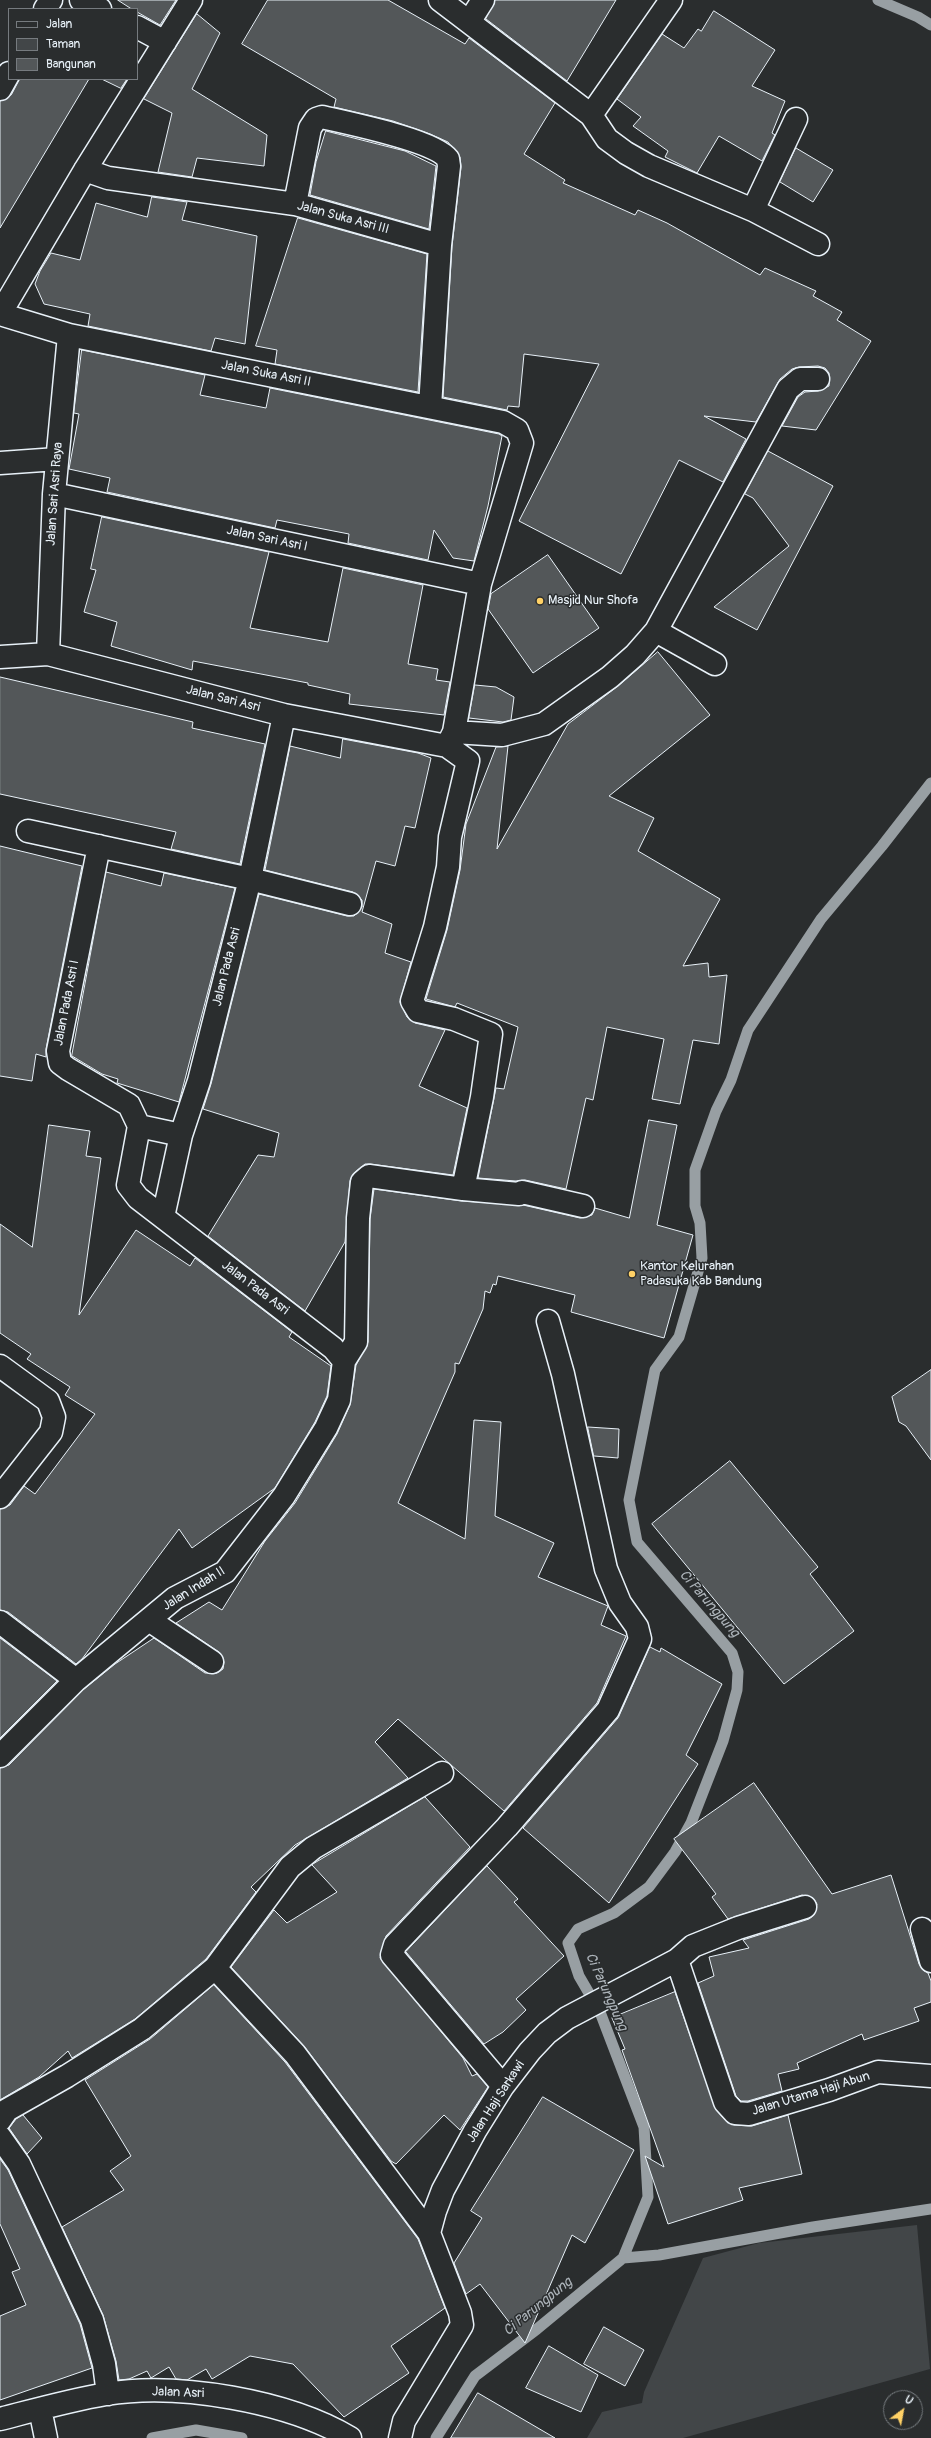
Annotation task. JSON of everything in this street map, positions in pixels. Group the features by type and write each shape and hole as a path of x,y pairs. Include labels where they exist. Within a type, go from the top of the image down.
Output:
{"street":[{"path":"81,0 98,8"},
{"path":"0,314 85,170 191,0"},
{"path":"440,0 591,115 607,139 626,153 649,166 753,210 818,244"},
{"path":"469,22 483,0"},
{"path":"591,115 671,0"},
{"path":"138,28 165,42"},
{"path":"0,88 8,75"},
{"path":"295,204 310,128 316,120 322,117 397,136 436,149 444,153 448,159 449,166 440,245 430,407"},
{"path":"753,210 796,119"},
{"name":"Jalan Suka Asri III","path":"85,170 108,178 295,204 440,245"},
{"name":"Jalan Suka Asri II","path":"0,314 69,335 504,422 517,430 522,443 480,584"},
{"name":"Jalan Sari Asri Raya","path":"48,654 54,494 69,335"},
{"name":"Jalan Sari Asri","path":"0,657 48,654 284,715 451,739 502,735 544,724 610,677 635,655 656,631 788,389 800,379 818,378"},
{"path":"0,463 57,459"},
{"name":"Jalan Sari Asri I","path":"54,494 480,584"},
{"path":"463,1189 482,1097 491,1034 454,1019 418,1011 412,1001 435,927 448,867 450,837 468,761 451,739 480,584"},
{"path":"656,631 715,664"},
{"name":"Jalan Pada Asri","path":"163,1217 181,1135 199,1081 250,879 284,715"},
{"path":"28,831 250,879 350,904"},
{"name":"Jalan Pada Asri I","path":"98,846 58,1051 60,1063 68,1069 130,1105 139,1126"},
{"path":"139,1126 181,1135"},
{"name":"Jalan Pada Asri","path":"139,1126 128,1185 138,1198 333,1348 344,1361"},
{"path":"344,1361 356,1342 358,1218 362,1182 369,1176 463,1189 519,1194 522,1192 583,1206"},
{"path":"503,2086 392,1955 395,1945 507,1827 608,1710 640,1639 637,1627 620,1603 606,1569 563,1374 548,1321"},
{"name":"Jalan Indah II","path":"0,1756 76,1680 175,1598 225,1572 284,1496 326,1428 339,1400 344,1361"},
{"path":"0,1366 48,1401 54,1417 51,1432 0,1497"},
{"path":"149,1620 212,1662"},
{"path":"0,1622 76,1680"},
{"path":"0,2120 7,2110 67,2076 142,2029 215,1968 290,1867 313,1848 346,1826 442,1772"},
{"name":"Jalan Haji Sarkawi","path":"429,2233 443,2190 475,2131 503,2086 530,2051 547,2033 567,2018 677,1960 693,1946 738,1928 805,1907"},
{"path":"922,1929 931,1961"},
{"name":"Jalan Utama Haji Abun","path":"677,1960 725,2102 735,2113 749,2114 829,2090 878,2072 931,2076"},
{"path":"215,1968 295,2054 429,2233 460,2313 462,2325 404,2421 400,2438"},
{"path":"0,2137 19,2164 92,2320 104,2364 108,2394"},
{"name":"Jalan Asri","path":"0,2418 108,2394 172,2391 246,2398 332,2427 350,2438"},
{"path":"40,2409 46,2438"}],"green space":[{"path":"917,2225 930,2369 683,2438 587,2438 602,2412 642,2403 644,2392 703,2258 759,2243"}],"building":[{"path":"118,0 176,0 160,25 138,13 138,8 130,8"},
{"path":"268,0 388,0 465,44 469,38 555,103 524,154 565,180 563,183 635,215 638,210 667,223 760,275 765,268 816,291 813,296 842,312 837,320 871,341 816,430 782,426 798,397 805,392 818,391 829,386 829,373 825,368 818,366 792,369 780,379 756,422 704,416 746,439 723,482 679,460 621,574 519,521 599,364 524,354 519,407 508,406 507,410 443,397 452,246 461,167 460,157 448,142 430,134 393,121 334,107 336,99 242,44"},
{"path":"495,0 616,0 567,81 486,19"},
{"path":"714,11 775,50 752,86 785,101 772,133 775,135 762,161 719,136 697,173 665,157 668,151 633,126 641,117 617,99 662,34 684,48 698,29 701,31"},
{"path":"197,14 220,33 192,89 267,135 264,166 197,158 192,177 158,172 172,113 144,99"},
{"path":"19,80 88,80 0,228 0,101 11,95"},
{"path":"104,80 126,80 121,88"},
{"path":"326,131 405,151 436,166 429,229 310,195 316,162"},
{"path":"796,148 833,170 813,202 780,182"},
{"path":"152,197 187,202 182,220 257,236 245,344 215,338 211,351 88,326 90,314 44,304 35,284 40,271 51,253 80,260 96,203 147,217"},
{"path":"298,218 427,254 418,392 275,364 277,350 256,346"},
{"path":"82,350 205,375 200,395 266,408 270,388 499,434 502,436 488,506 474,561 453,558 434,530 428,560 348,543 349,534 277,520 275,528 107,492 110,478 69,469 79,414 74,413"},
{"path":"768,451 833,486 757,630 714,607 789,546 753,498 745,494"},
{"path":"102,517 269,552 250,628 328,642 343,568 423,585 408,664 438,669 436,680 450,682 444,715 349,704 350,694 308,685 308,683 193,661 192,670 111,646 117,622 84,612 96,570 91,569"},
{"path":"548,555 599,628 533,673 488,609 491,594"},
{"path":"658,652 710,715 609,796 654,818 638,851 720,899 683,966 708,963 709,977 727,975 719,1044 693,1040 680,1104 652,1099 664,1039 607,1027 593,1100 586,1098 566,1189 525,1180 516,1181 478,1178 496,1088 504,1089 518,1027 457,1003 455,1007 426,999 447,930 460,870 466,824 496,747 508,746 497,849 568,724 618,686"},
{"path":"0,677 193,722 192,728 265,744 240,864 171,849 176,832 0,794"},
{"path":"475,685 496,687 514,697 511,720 503,722 469,718"},
{"path":"343,739 418,753 431,758 415,828 405,826 395,866 376,861 362,912 392,924 385,953 411,962 400,1002 407,1017 415,1023 445,1030 419,1086 467,1108 453,1175 370,1164 365,1164 354,1173 350,1181 345,1242 305,1311 208,1236 258,1155 274,1157 279,1133 203,1109 211,1084 259,894 347,916 354,916 362,907 362,900 353,892 265,870 290,746 340,758"},
{"path":"0,846 82,866 46,1049 46,1057 36,1054 32,1081 0,1076"},
{"path":"106,872 161,886 164,873 235,888 179,1102 117,1083 118,1079 102,1074 72,1056"},
{"path":"649,1120 677,1125 657,1225 693,1235 664,1338 571,1312 575,1295 498,1276 496,1285 493,1284 490,1293 485,1291 483,1309 459,1364 455,1363 455,1372 398,1503 465,1539 474,1420 501,1422 495,1516 554,1543 538,1577 608,1606 601,1625 626,1636 597,1703 504,1811 398,1719 375,1742 408,1778 295,1845 251,1887 256,1892 206,1959 135,2019 72,2058 68,2051 39,2077 0,2100 0,1768 9,1765 84,1689 115,1664 154,1638 205,1673 217,1673 223,1669 224,1662 219,1652 176,1623 209,1602 222,1610 265,1541 295,1503 337,1434 350,1405 356,1365 368,1342 370,1219 374,1189 462,1201 523,1205 580,1218 592,1215 595,1208 629,1218"},
{"path":"49,1125 90,1131 86,1156 101,1158 79,1315 136,1230 190,1266 195,1258 292,1332 289,1337 331,1366 327,1396 315,1422 275,1488 192,1548 179,1529 82,1659 76,1664 8,1612 0,1610 0,1509 10,1505 24,1486 35,1494 95,1414 65,1395 70,1387 27,1359 31,1354 0,1333 0,1224 32,1247"},
{"path":"931,1370 931,1460 906,1426 899,1422 892,1397"},
{"path":"588,1427 619,1429 618,1458 594,1456"},
{"path":"730,1461 818,1567 810,1574 854,1631 784,1684 652,1524"},
{"path":"0,1638 57,1681 0,1738"},
{"path":"650,1647 660,1652 661,1648 722,1684 686,1755 698,1764 609,1903 523,1828 618,1718"},
{"path":"754,1783 832,1894 891,1875 919,1964 923,1970 928,1973 931,1981 931,2002 914,2008 919,2021 864,2040 862,2034 797,2063 799,2069 778,2074 782,2091 748,2101 741,2101 736,2096 698,1983 714,1976 709,1957 749,1948 743,1940 809,1919 814,1915 817,1904 813,1898 802,1895 728,1919 712,1897 716,1894 674,1839"},
{"path":"425,1797 470,1847 386,1936 380,1958 463,2058 472,2076 477,2074 488,2087 460,2130 444,2115 396,2164 391,2161 304,2046 231,1967 274,1910 287,1923 337,1892 312,1865"},
{"path":"487,1866 518,1899 514,1902 564,1956 516,1999 526,2010 503,2032 484,2044 406,1952"},
{"path":"214,1985 285,2062 418,2239 445,2308 391,2346 409,2373 344,2417 293,2364 250,2356 212,2379 206,2369 187,2380 176,2379 169,2367 151,2378 147,2371 129,2379 119,2380 116,2361 103,2315 62,2227 124,2190 110,2171 131,2156 85,2080 150,2039"},
{"path":"675,1992 716,2110 726,2121 734,2125 752,2126 788,2115 802,2174 739,2188 743,2200 668,2224 645,2156 664,2167 622,2050 625,2049 612,2018"},
{"path":"543,2097 634,2150 585,2243 572,2235 525,2343 480,2284 466,2294 454,2263 482,2218 471,2211"},
{"path":"23,2115 42,2138 27,2154 9,2128 16,2119"},
{"path":"0,2159 8,2170 80,2324 92,2368 0,2400 0,2316 26,2305 12,2272 20,2269 0,2224"},
{"path":"604,2327 644,2350 625,2386 584,2364"},
{"path":"549,2346 598,2375 581,2412 526,2388"},
{"path":"478,2393 555,2438 451,2438"}],"waterway":[{"path":"878,0 918,17 931,25"},
{"name":"Ci Parungpung","path":"436,2438 475,2376 537,2329 623,2258 648,2197 644,2127 600,2012 579,1976 568,1943 578,1929 614,1913 649,1887 675,1852 691,1823 723,1741 737,1690 738,1672 732,1653 637,1542 629,1500 655,1370 679,1337 702,1258 700,1223 695,1206 695,1170 716,1111 731,1080 748,1030 821,919 882,846 931,783"},
{"path":"623,2258 659,2255 813,2227 931,2209"},
{"name":"Ci Parungpung","path":"152,2438 196,2430 242,2438"}],"place":[{"name":"Masjid Nur Shofa","path":"540,601"},
{"name":"Kantor Kelurahan Padasuka Kab Bandung","path":"632,1274"}]}
